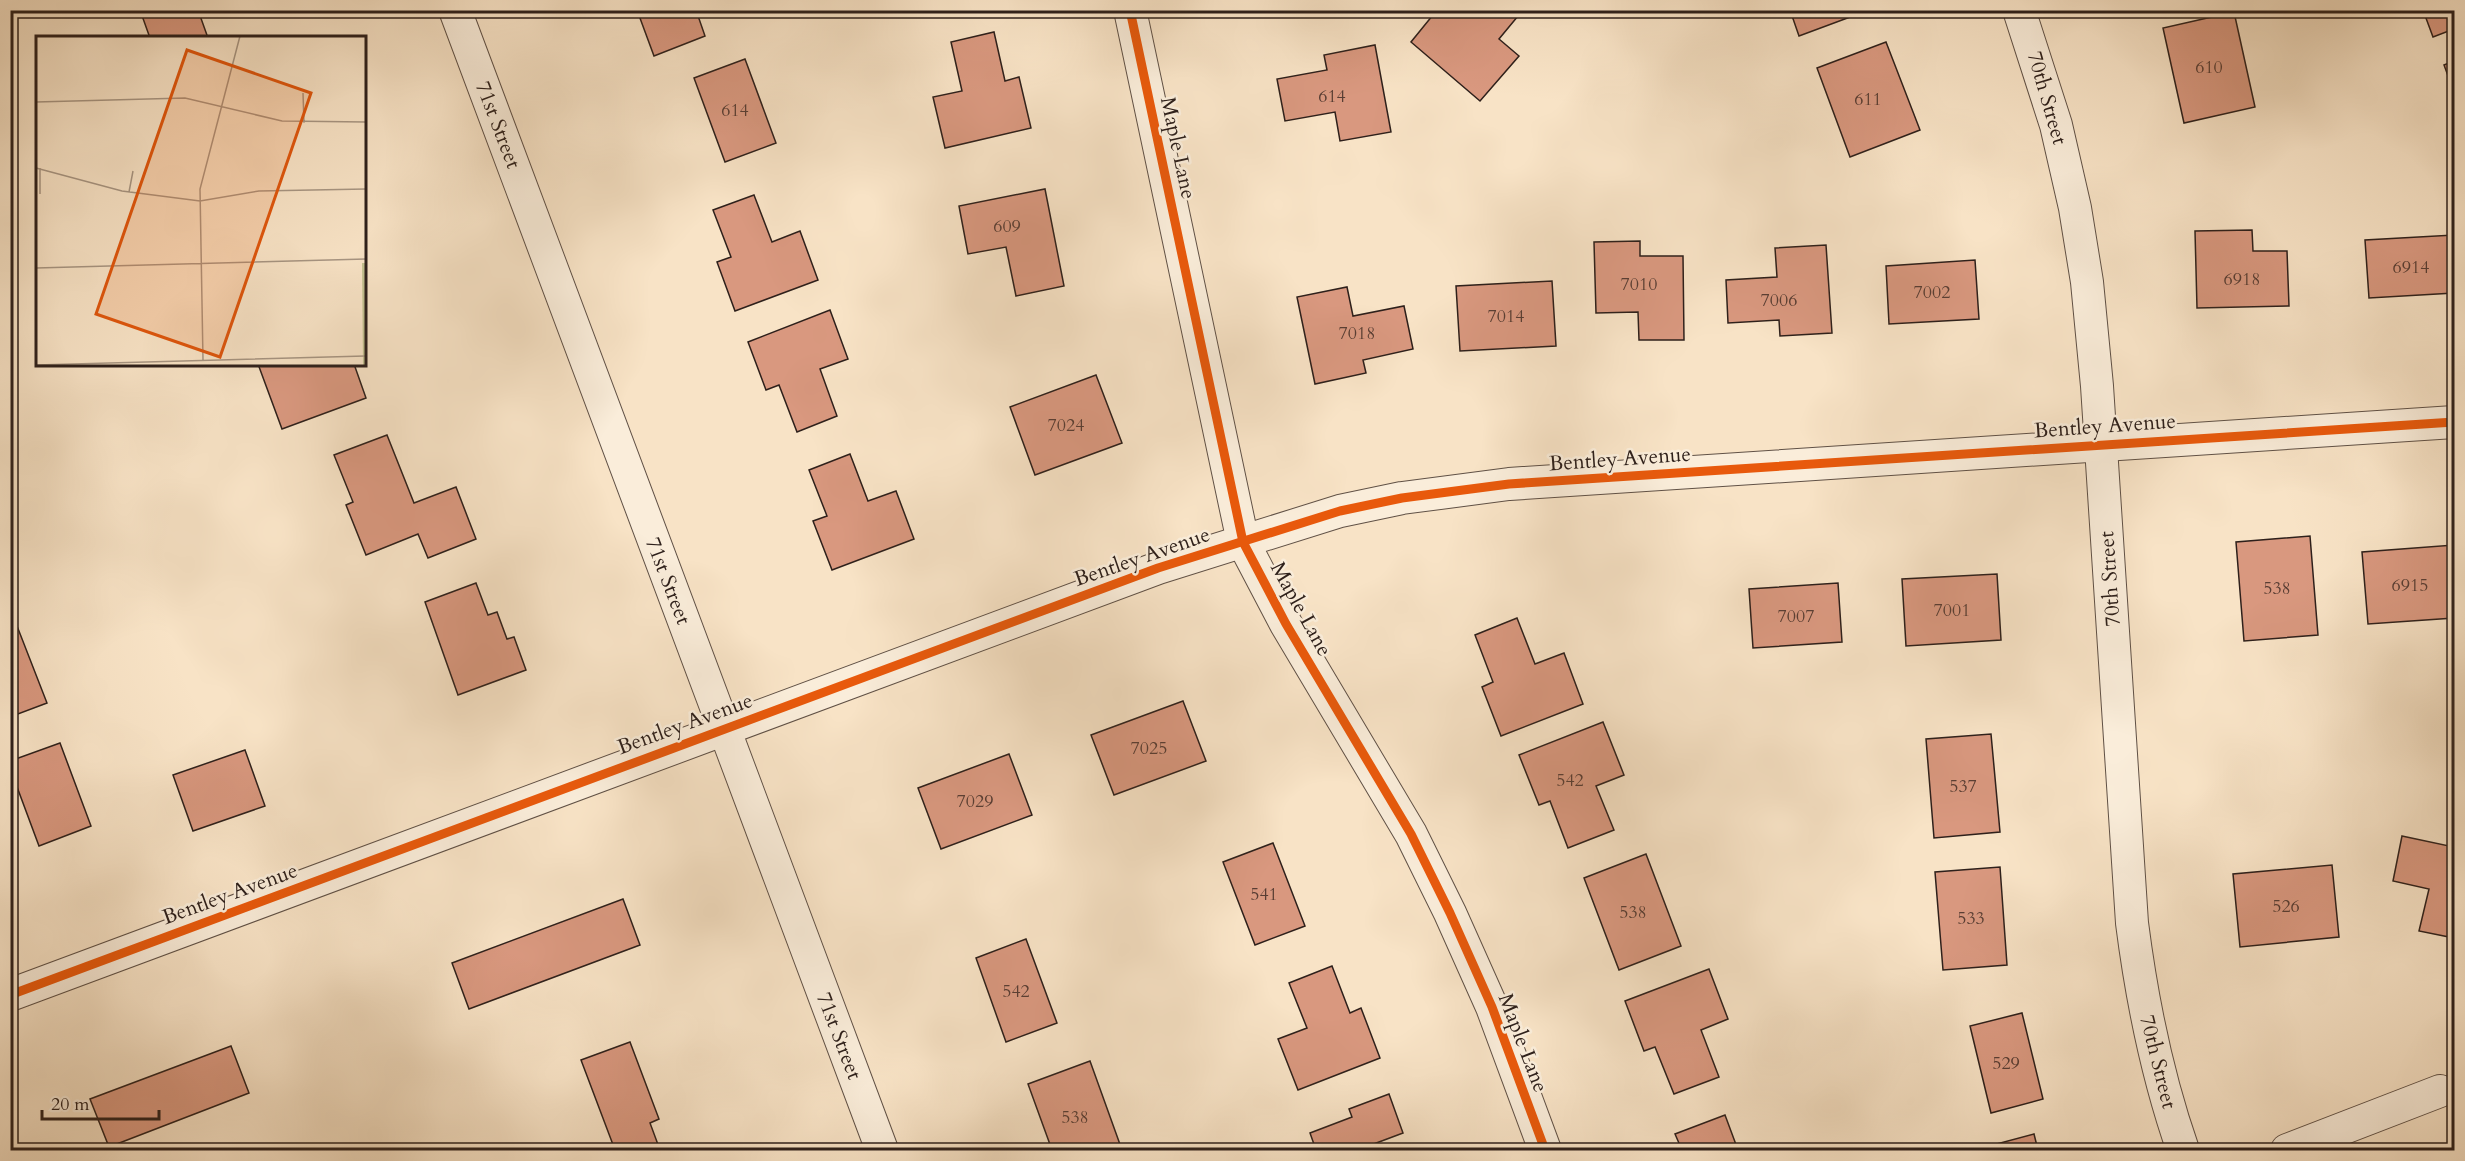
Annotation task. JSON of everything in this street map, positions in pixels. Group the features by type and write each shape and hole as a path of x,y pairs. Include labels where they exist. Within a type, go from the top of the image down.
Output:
{"street":[{"name":"71st Street","path":"455,10 882,1150"},
{"name":"Maple Lane","path":"1130,10 1243,542 1286,624 1410,834 1450,913 1492,1007 1545,1150"},
{"name":"70th Street","path":"2019,10 2056,125 2075,208 2092,325 2132,923 2142,995 2158,1065 2183,1150"},
{"name":"Bentley Avenue","path":"10,995 1158,568 1361,507 1402,498 1509,484 2454,422"},
{"path":"2287,1150 2440,1091"}],"building":[{"path":"140,10 198,10 207,36 149,36"},
{"path":"637,10 696,10 705,36 654,56"},
{"path":"939,10 971,10 940,17"},
{"path":"1437,10 1523,10 1499,39 1519,56 1480,101 1411,42"},
{"path":"1790,10 1869,10 1799,36"},
{"path":"2423,10 2454,10 2454,29 2433,37"},
{"path":"2234,12 2255,107 2184,123 2163,28"},
{"path":"994,32 1005,81 1019,77 1031,128 945,148 933,97 962,91 951,42"},
{"path":"1886,42 1920,130 1850,157 1817,68"},
{"path":"1375,45 1391,132 1340,141 1335,112 1285,121 1277,79 1327,70 1324,55"},
{"path":"745,59 776,143 725,162 694,78"},
{"path":"2454,61 2454,92 2444,65"},
{"path":"1045,189 1064,286 1016,296 1006,247 968,254 959,206"},
{"path":"754,195 772,242 800,231 818,280 735,311 717,262 731,257 713,210"},
{"path":"2252,230 2253,251 2287,251 2289,306 2197,308 2195,231"},
{"path":"2454,235 2454,293 2369,298 2365,240"},
{"path":"1640,241 1640,256 1683,256 1684,340 1639,340 1638,312 1596,313 1594,242"},
{"path":"1826,245 1832,333 1780,336 1779,320 1728,323 1726,280 1777,277 1775,248"},
{"path":"1975,260 1979,319 1889,324 1886,266"},
{"path":"1552,281 1556,346 1460,351 1456,286"},
{"path":"1347,287 1353,316 1404,306 1413,349 1363,360 1366,373 1315,384 1297,297"},
{"path":"830,310 848,359 820,369 837,416 797,432 779,385 766,390 748,342"},
{"path":"259,366 355,366 366,398 282,429"},
{"path":"1096,375 1122,443 1035,475 1010,407"},
{"path":"387,435 414,503 456,487 476,539 428,558 418,534 366,555 346,505 353,502 334,455"},
{"path":"850,454 868,501 896,491 914,539 832,570 813,521 827,516 809,470"},
{"path":"2310,536 2318,635 2244,641 2236,542"},
{"path":"2454,545 2454,618 2368,624 2362,552"},
{"path":"1997,574 2001,640 1906,646 1902,579"},
{"path":"476,583 488,615 497,612 507,639 514,637 526,670 458,695 425,602"},
{"path":"1838,583 1842,642 1753,648 1749,589"},
{"path":"10,608 47,703 10,717"},
{"path":"1517,618 1535,664 1564,653 1583,704 1501,736 1482,687 1493,682 1475,635"},
{"path":"1183,701 1206,761 1114,795 1091,735"},
{"path":"1603,722 1624,775 1596,786 1614,830 1568,848 1550,801 1539,805 1519,755"},
{"path":"1991,734 2000,832 1934,838 1926,739"},
{"path":"60,743 91,826 39,846 10,768 10,761"},
{"path":"245,750 265,806 193,831 173,775"},
{"path":"1009,754 1032,815 941,849 918,788"},
{"path":"2402,836 2454,847 2454,938 2419,931 2429,889 2393,881"},
{"path":"1273,843 1305,926 1255,945 1223,862"},
{"path":"1646,854 1681,946 1619,970 1584,878"},
{"path":"2332,865 2339,937 2240,947 2233,874"},
{"path":"2000,867 2007,965 1943,970 1935,872"},
{"path":"623,899 640,945 469,1009 452,963"},
{"path":"1026,939 1057,1023 1006,1042 976,958"},
{"path":"1332,966 1350,1013 1361,1008 1380,1058 1298,1090 1278,1039 1307,1028 1289,983"},
{"path":"1709,969 1728,1019 1701,1030 1719,1077 1674,1094 1655,1047 1644,1051 1625,1001"},
{"path":"2022,1013 2043,1099 1991,1113 1970,1026"},
{"path":"630,1042 659,1119 650,1123 660,1150 615,1150 581,1060"},
{"path":"231,1046 249,1093 109,1147 90,1099"},
{"path":"1090,1061 1122,1150 1052,1150 1028,1084"},
{"path":"1389,1094 1403,1133 1371,1145 1373,1150 1316,1150 1310,1133 1352,1117 1349,1109"},
{"path":"1725,1115 1738,1150 1682,1150 1675,1134"},
{"path":"2034,1134 2038,1150 1990,1150 1989,1146"}],"cycle path":[{"path":"1130,10 1243,542 1286,624 1411,834 1450,913 1492,1007 1545,1150"},
{"path":"10,995 1158,568 1340,511 1402,498 1509,484 2454,422"}]}
